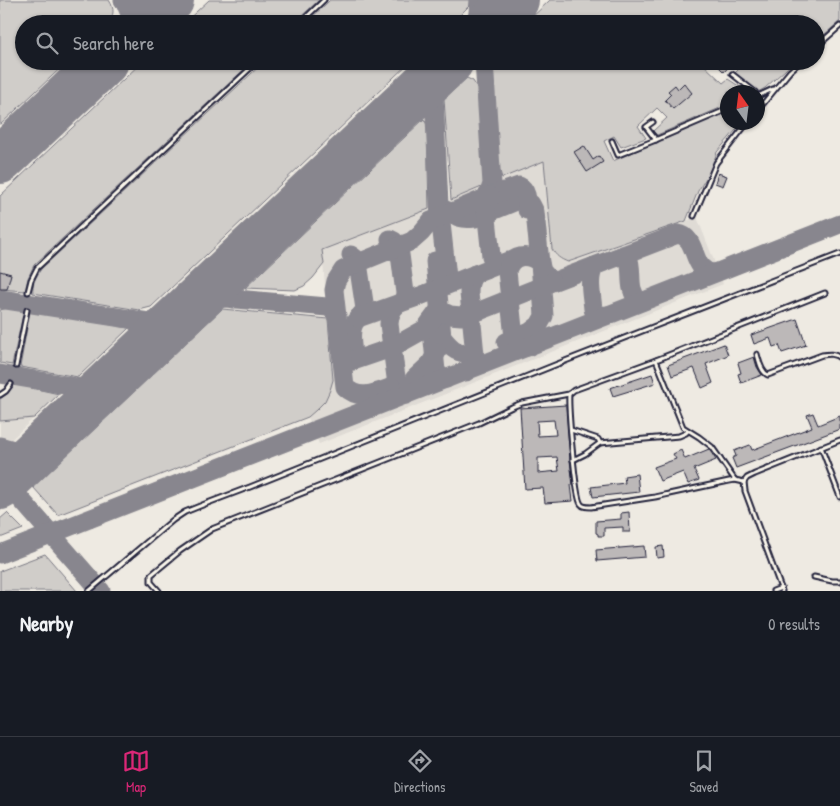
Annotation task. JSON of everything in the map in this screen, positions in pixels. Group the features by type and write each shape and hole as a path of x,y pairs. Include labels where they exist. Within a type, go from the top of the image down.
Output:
{"lane":[{"path":"308,15 324,0"},
{"path":"825,39 840,26"},
{"path":"28,292 37,268 248,70"},
{"path":"765,101 791,70"},
{"path":"732,74 746,85"},
{"path":"765,91 775,88"},
{"path":"612,141 618,155 720,112"},
{"path":"653,122 646,127 656,140"},
{"path":"694,216 716,164 742,130"},
{"path":"89,591 185,512 840,254"},
{"path":"159,591 151,582 151,575 180,551 212,529 479,423 522,403 569,394 574,390 656,360 825,293"},
{"path":"16,366 27,310"},
{"path":"757,354 763,371 768,375 822,355 834,354 840,358"},
{"path":"656,360 680,423 688,431 700,437 712,447 735,480"},
{"path":"0,395 12,384"},
{"path":"569,394 578,496 579,502 582,505 586,507 655,497 735,480 744,482"},
{"path":"571,430 598,440 600,443"},
{"path":"574,460 600,443 679,436 688,431"},
{"path":"744,482 755,474 840,440"},
{"path":"821,447 840,497"},
{"path":"744,482 745,491 782,590 773,591"},
{"path":"814,577 840,581"}],"shaded area":[{"path":"0,0 109,0 112,15 15,15 15,70 58,70 0,125"},
{"path":"209,0 319,0 303,15 193,15"},
{"path":"330,0 471,0 471,4 460,15 314,15"},
{"path":"550,0 840,0 840,21 825,34 825,15 534,15"},
{"path":"133,70 243,70 34,265 25,291 0,289 0,196"},
{"path":"255,70 401,70 151,307 139,310 33,293 36,277 41,269"},
{"path":"492,70 709,70 723,83 728,79 737,85 720,85 720,108 657,135 653,131 667,118 657,108 638,126 646,138 621,147 614,136 604,141 613,161 720,114 720,130 736,130 717,152 711,170 698,191 686,221 568,262 558,257 552,249 544,161 502,178 499,168"},
{"path":"738,70 785,70 765,88 765,85 750,85 735,73"},
{"path":"467,78 473,81 478,89 484,186 451,200 444,99"},
{"path":"424,119 427,125 429,209 322,250 324,264 313,278 304,286 295,290 245,288"},
{"path":"544,161 552,249 555,255 568,262 697,217 723,284 319,444 308,417 316,410 333,380 322,250 484,186 484,169 499,168 502,178"},
{"path":"8,308 24,310 12,365 0,363 0,310"},
{"path":"222,309 328,319 333,380 325,401 308,417 58,515 33,487"},
{"path":"30,311 129,328 78,377 20,367"},
{"path":"14,384 59,394 34,418 0,421 0,399 8,393"},
{"path":"34,418 0,450 0,421"},
{"path":"7,513 23,529 0,538 0,519"},
{"path":"45,554 77,591 0,591 0,571"}],"building":[{"path":"684,83 692,93 673,109 665,100 671,94 668,91 675,85 678,89"},
{"path":"584,146 593,160 599,156 603,162 587,172 574,152"},
{"path":"718,173 727,176 723,186 715,183"},
{"path":"0,271 11,274 7,289 0,289"},
{"path":"797,319 806,345 782,353 779,345 773,347 770,338 754,344 751,335"},
{"path":"724,344 728,355 706,364 713,383 702,388 694,368 672,376 668,365"},
{"path":"754,357 762,375 741,383 738,374 741,373 738,363"},
{"path":"652,374 655,383 613,396 610,388"},
{"path":"566,405 573,501 545,503 543,488 525,489 520,408","holes":["554,420 556,435 538,436 537,421","557,457 559,471 538,473 538,458"]},
{"path":"813,413 818,425 840,416 840,429 736,468 732,458 736,456 734,451 750,445 752,450 812,427 807,415"},
{"path":"709,449 716,460 694,469 699,480 688,484 683,472 660,481 654,467 676,459 673,454 681,450 685,459"},
{"path":"637,474 639,492 593,497 591,487 625,483 624,476"},
{"path":"629,512 630,532 623,532 623,527 604,528 604,536 598,536 596,533 596,521 621,519 621,513"},
{"path":"644,546 645,557 597,561 596,550"},
{"path":"663,546 664,557 657,558 656,547"}],"taxiway":[{"path":"123,0 142,10 156,10 166,4"},
{"path":"478,15 479,0"},
{"path":"481,0 488,9 498,12 509,5"},
{"path":"125,2 130,15"},
{"path":"441,70 434,95 439,205 447,277 455,282"},
{"path":"485,70 492,184 485,198"},
{"path":"409,100 417,97 427,99 435,109"},
{"path":"501,265 494,262 491,256 486,209 490,196 519,186 524,190 527,210"},
{"path":"392,387 362,395 356,394 345,387 334,290 336,281 343,270 412,241 431,221 490,196"},
{"path":"446,210 459,217 470,219 519,200 531,204 535,212 542,271 549,279 555,281 678,234 685,236 689,241 701,267 706,271 714,273"},
{"path":"0,554 840,224"},
{"path":"390,239 399,247 405,293 404,299 400,303"},
{"path":"351,255 358,263 365,309 352,329 353,354"},
{"path":"623,255 628,257 630,262 631,285 635,296 639,301 643,301"},
{"path":"506,342 530,332 539,325 544,316 540,263 530,258 516,258 509,265 507,271 514,338 515,340 517,342 523,346 528,347"},
{"path":"233,299 227,295 223,285 227,275 238,261"},
{"path":"435,261 442,337 456,350 475,355 472,364 466,372"},
{"path":"358,318 508,261"},
{"path":"595,266 591,276 593,309 599,314 607,315"},
{"path":"475,274 470,283 469,293 475,355 477,360 483,364"},
{"path":"341,348 343,356 353,361 391,348 425,329 439,310 450,315 461,316 482,310 552,282"},
{"path":"0,299 155,323 173,319 197,302 225,298 327,307 333,310 337,316"},
{"path":"398,304 391,313 389,324 397,385 406,395"},
{"path":"132,319 143,331 145,340 138,355"},
{"path":"431,321 436,371 442,378 446,379"},
{"path":"414,379 430,364 437,352"},
{"path":"0,374 83,388 99,388 109,382"},
{"path":"69,386 81,395 80,404 72,417"},
{"path":"0,446 20,451 40,448"},
{"path":"23,464 16,479 18,496 101,591"}],"runway":[{"path":"154,15 170,0"},
{"path":"499,15 515,0"},
{"path":"0,160 95,70"},
{"path":"0,486 440,70"}]}
